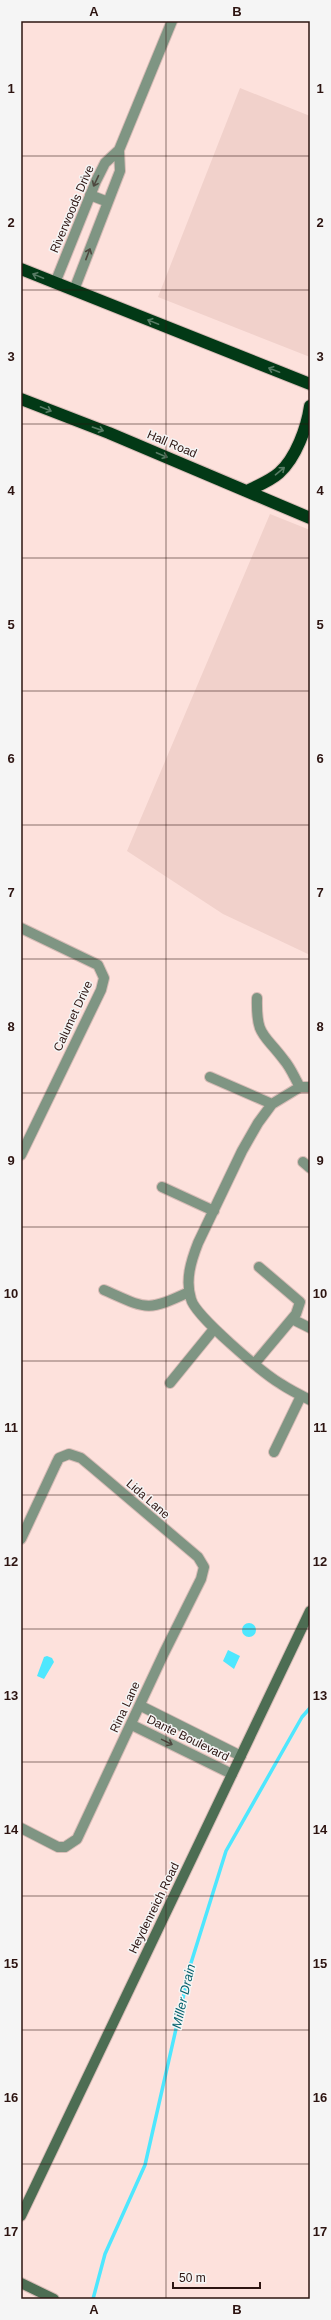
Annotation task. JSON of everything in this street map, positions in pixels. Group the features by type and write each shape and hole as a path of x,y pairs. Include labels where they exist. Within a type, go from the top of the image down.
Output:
{"highway":[{"path":"21,269 308,383 310,406 309,416 292,457 278,474 247,491"},
{"name":"Hall Road","path":"21,399 109,433 310,518"}],"street":[{"name":"Riverwoods Drive","path":"55,283 90,195 105,163 119,150 172,21"},
{"name":"Riverwoods Drive","path":"74,290 120,171 119,150"},
{"path":"90,195 108,202"},
{"name":"Calumet Drive","path":"21,928 98,965 104,978 101,990 21,1155"},
{"path":"257,998 258,1027 268,1042 305,1087 272,1104 242,1151 192,1257 189,1271 189,1292 196,1309 214,1329 280,1384 305,1398 274,1452"},
{"path":"210,1077 272,1104"},
{"path":"162,1187 214,1211"},
{"path":"255,1363 292,1319 299,1307 300,1302 259,1267"},
{"path":"104,1290 137,1305 152,1307 189,1292"},
{"path":"292,1319 310,1328"},
{"path":"170,1383 214,1329"},
{"name":"Lida Lane","path":"21,1539 56,1464 64,1455 69,1454 81,1458 198,1557 204,1567 203,1573"},
{"name":"Rina Lane","path":"21,1828 51,1845 65,1847 77,1839 203,1573"},
{"name":"Heydenreich Road","path":"21,2216 310,1611"},
{"name":"Dante Boulevard","path":"141,1706 241,1756"},
{"name":"Dante Boulevard","path":"132,1724 232,1774"},
{"path":"21,2283 54,2299"}],"shaded area":[{"path":"240,88 310,116 310,357 158,297"},
{"path":"270,514 310,530 310,955 223,914 127,851"}],"water":[{"path":"246,1623 252,1623 256,1627 256,1633 252,1637 246,1637 242,1633 242,1627"},
{"path":"228,1650 240,1656 234,1669 223,1661"},
{"path":"47,1656 52,1658 54,1662 44,1679 37,1676 44,1657"}],"waterway":[{"name":"Miller Drain","path":"93,2299 105,2254 145,2165 191,1963 226,1851 302,1717 310,1708"}]}
